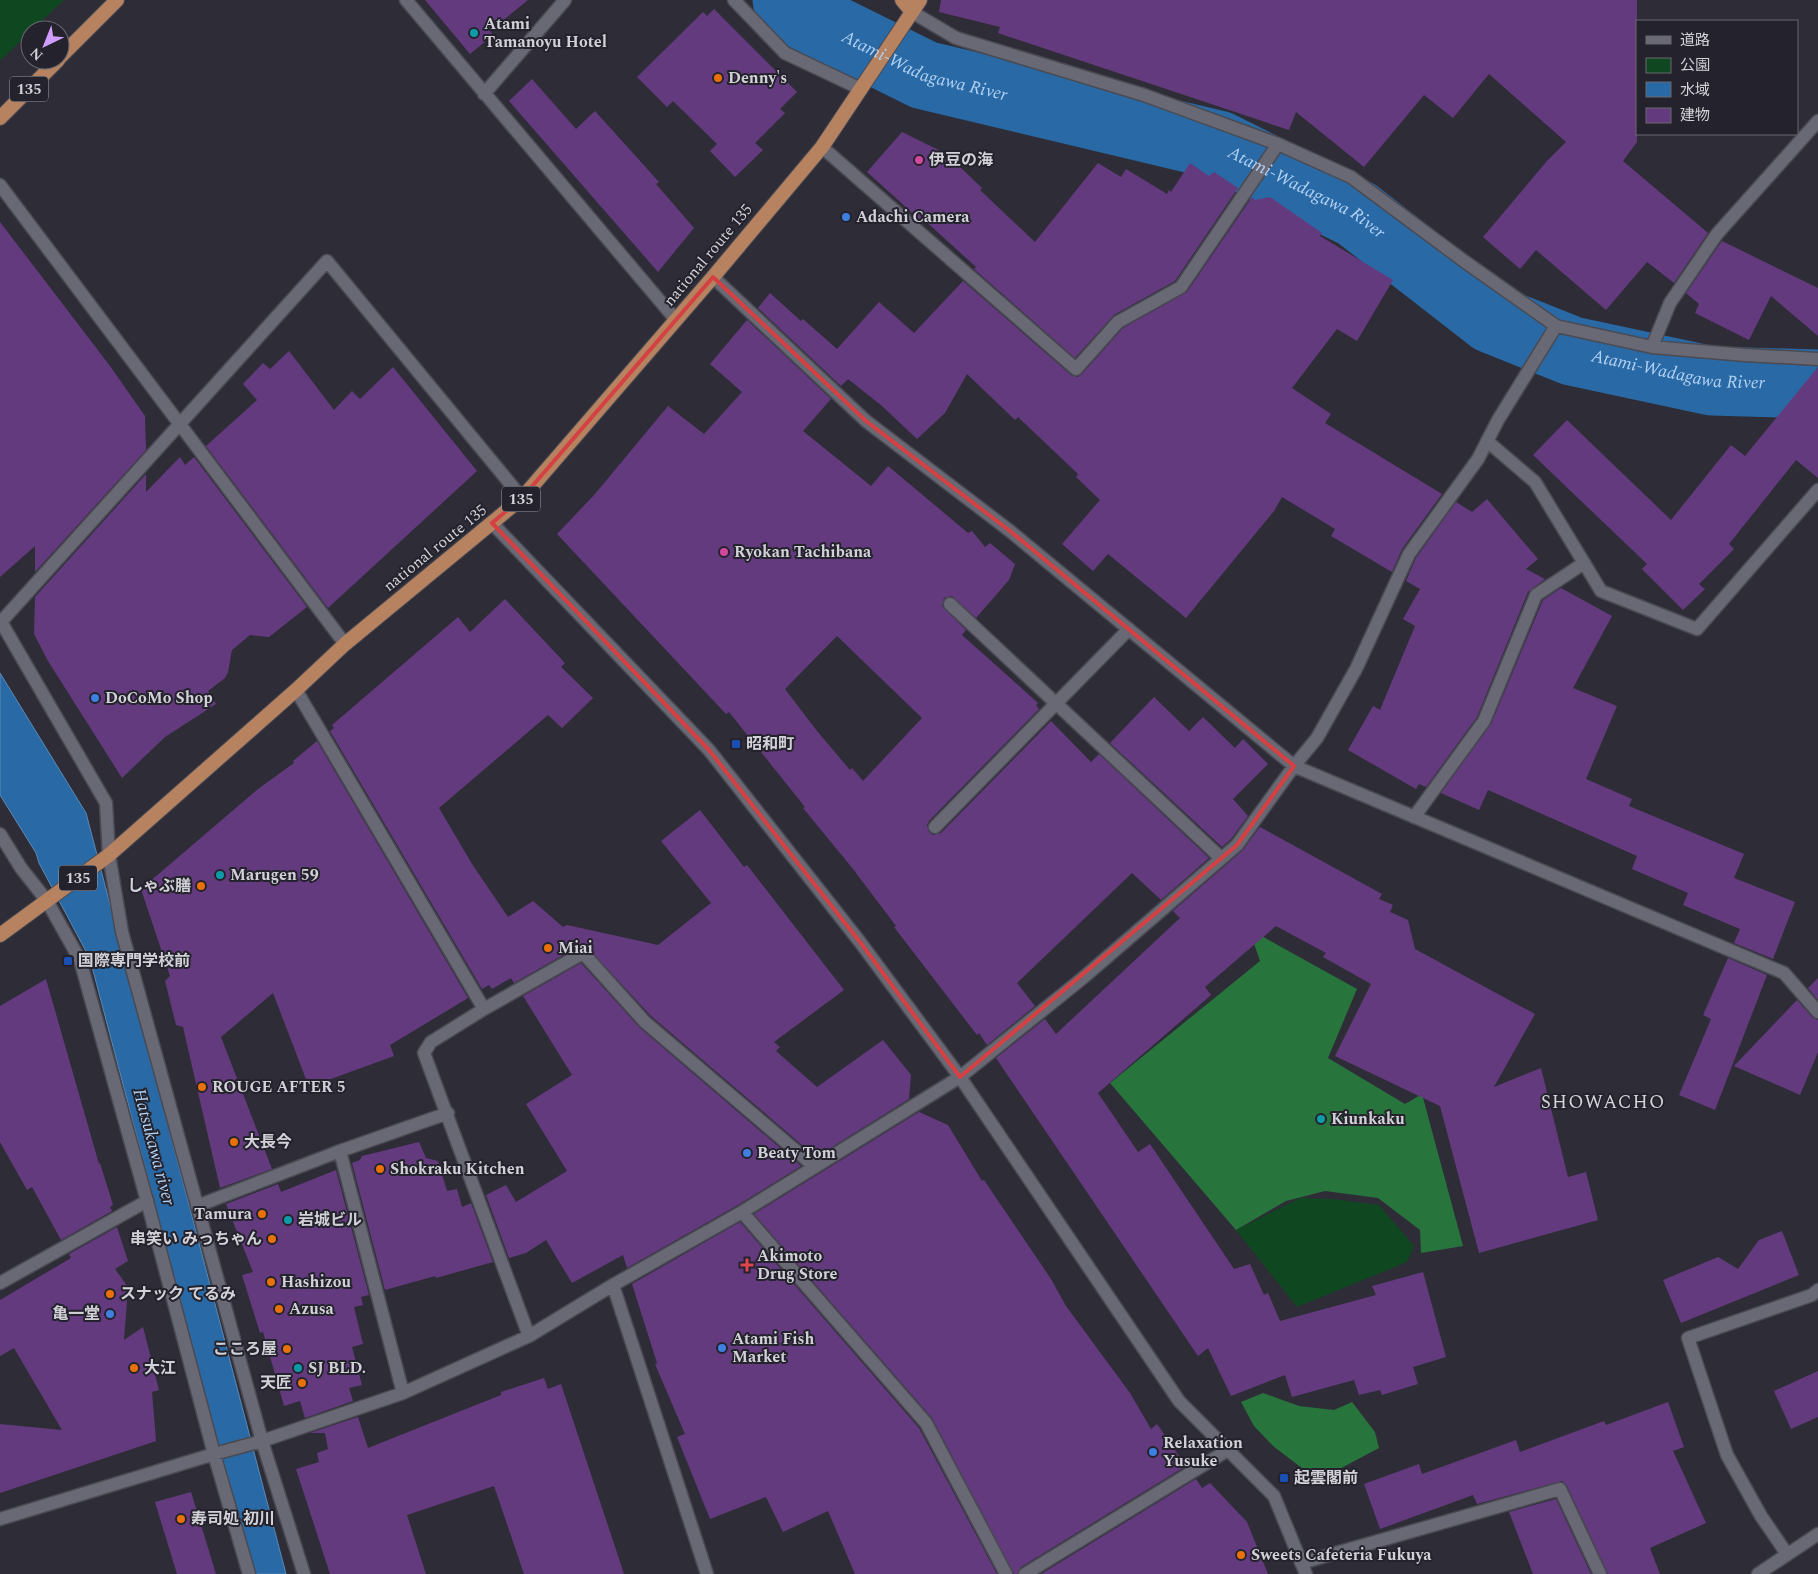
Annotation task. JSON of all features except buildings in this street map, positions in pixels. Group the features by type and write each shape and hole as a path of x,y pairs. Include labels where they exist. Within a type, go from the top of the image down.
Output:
{"highway":[{"name":"135","path":"70,48 117,0"},
{"path":"902,0 912,12"},
{"name":"135","path":"864,84 920,0"},
{"name":"135","path":"0,118 48,70"},
{"name":"national route 135","path":"0,935 109,855 296,690 345,644 522,498 713,278 822,147 864,84"}],"street":[{"path":"406,0 676,320"},
{"path":"484,94 565,0"},
{"path":"734,0 785,54 864,84"},
{"path":"912,12 956,38 1144,95 1274,149 1351,177 1464,261 1556,326 1652,346 1746,356 1818,359"},
{"path":"1652,346 1670,303 1717,234 1818,121"},
{"path":"822,147 1076,369 1118,322 1181,287 1274,149"},
{"path":"0,185 345,644"},
{"path":"304,1574 262,1441 122,932 109,855 106,803 0,622 327,261 522,498"},
{"path":"713,278 866,421 1010,531 1294,766 1784,973 1818,1012"},
{"path":"0,1519 262,1441 403,1393 529,1336 613,1285 742,1212 960,1077 1084,977 1237,845 1294,766 1317,738 1356,669 1409,554 1478,459 1498,420 1556,326"},
{"path":"1487,441 1534,482 1602,591 1697,629 1818,490"},
{"path":"492,523 709,750 860,942 960,1077 1179,1401 1274,1496 1304,1569 1560,1489 1600,1574"},
{"path":"1414,817 1484,721 1536,595 1584,563"},
{"path":"950,604 1222,858"},
{"path":"935,827 1129,629"},
{"path":"296,690 484,1009"},
{"path":"0,834 20,868 47,901 80,960 147,1201 214,1454 249,1574"},
{"path":"529,1336 448,1113 424,1053 431,1042 484,1009 583,953 645,1022 815,1167"},
{"path":"197,1206 340,1151 448,1113"},
{"path":"340,1151 403,1393"},
{"path":"0,1283 147,1201"},
{"path":"742,1212 926,1423 1006,1574"},
{"path":"613,1285 707,1574"},
{"path":"1787,1554 1761,1516 1727,1455 1688,1338 1812,1295 1818,1290"},
{"path":"1025,1574 1228,1450"},
{"path":"1758,1574 1818,1534"}],"highlighted area":[{"path":"713,277 866,421 1010,531 1294,766 1237,845 960,1077 860,942 709,750 492,523 522,498"}],"green space":[{"path":"0,0 64,0 43,20 20,20 20,42 0,61"},
{"path":"1249,929 1357,989 1328,1058 1405,1104 1422,1094 1463,1246 1421,1253 1420,1230 1378,1198 1325,1191 1286,1201 1236,1230 1110,1083 1260,961"},
{"path":"1300,1198 1333,1199 1379,1205 1414,1246 1407,1262 1297,1307 1236,1230"},
{"path":"1263,1393 1299,1406 1334,1410 1352,1402 1375,1432 1379,1448 1332,1473 1307,1472 1273,1446 1254,1426 1241,1402"}],"water":[{"name":"Hatsukawa river","path":"0,673 86,813 286,1574 252,1574 90,959 39,863 36,853 0,795"}],"waterway":[{"name":"Atami-Wadagawa River","path":"787,0 799,13 924,75 1218,145 1357,214 1492,319 1572,351 1712,381 1818,384"}],"place":[{"name":"Atami Tamanoyu Hotel","path":"474,33"},
{"name":"Denny's","path":"718,78"},
{"name":"伊豆の海","path":"919,160"},
{"name":"Adachi Camera","path":"846,217"},
{"name":"Ryokan Tachibana","path":"724,552"},
{"name":"DoCoMo Shop","path":"95,698"},
{"name":"昭和町","path":"736,744"},
{"name":"Marugen 59","path":"220,875"},
{"name":"しゃぶ膳","path":"201,886"},
{"name":"Miai","path":"548,948"},
{"name":"国際専門学校前","path":"68,961"},
{"name":"ROUGE AFTER 5","path":"202,1087"},
{"name":"Kiunkaku","path":"1321,1119"},
{"name":"大長今","path":"234,1142"},
{"name":"Beaty Tom","path":"747,1153"},
{"name":"Shokraku Kitchen","path":"380,1169"},
{"name":"Tamura","path":"262,1214"},
{"name":"岩城ビル","path":"288,1220"},
{"name":"串笑い みっちゃん","path":"272,1239"},
{"name":"Akimoto Drug Store","path":"747,1265"},
{"name":"Hashizou","path":"271,1282"},
{"name":"スナック てるみ","path":"110,1294"},
{"name":"Azusa","path":"279,1309"},
{"name":"亀一堂","path":"110,1314"},
{"name":"Atami Fish Market","path":"722,1348"},
{"name":"こころ屋","path":"287,1349"},
{"name":"大江","path":"134,1368"},
{"name":"SJ BLD.","path":"298,1368"},
{"name":"天匠","path":"302,1383"},
{"name":"Relaxation Yusuke","path":"1153,1452"},
{"name":"起雲閣前","path":"1284,1478"},
{"name":"寿司処 初川","path":"181,1519"},
{"name":"Sweets Cafeteria Fukuya","path":"1241,1555"}],"district":[{"name":"SHOWACHO","path":"1603,1102"}]}
